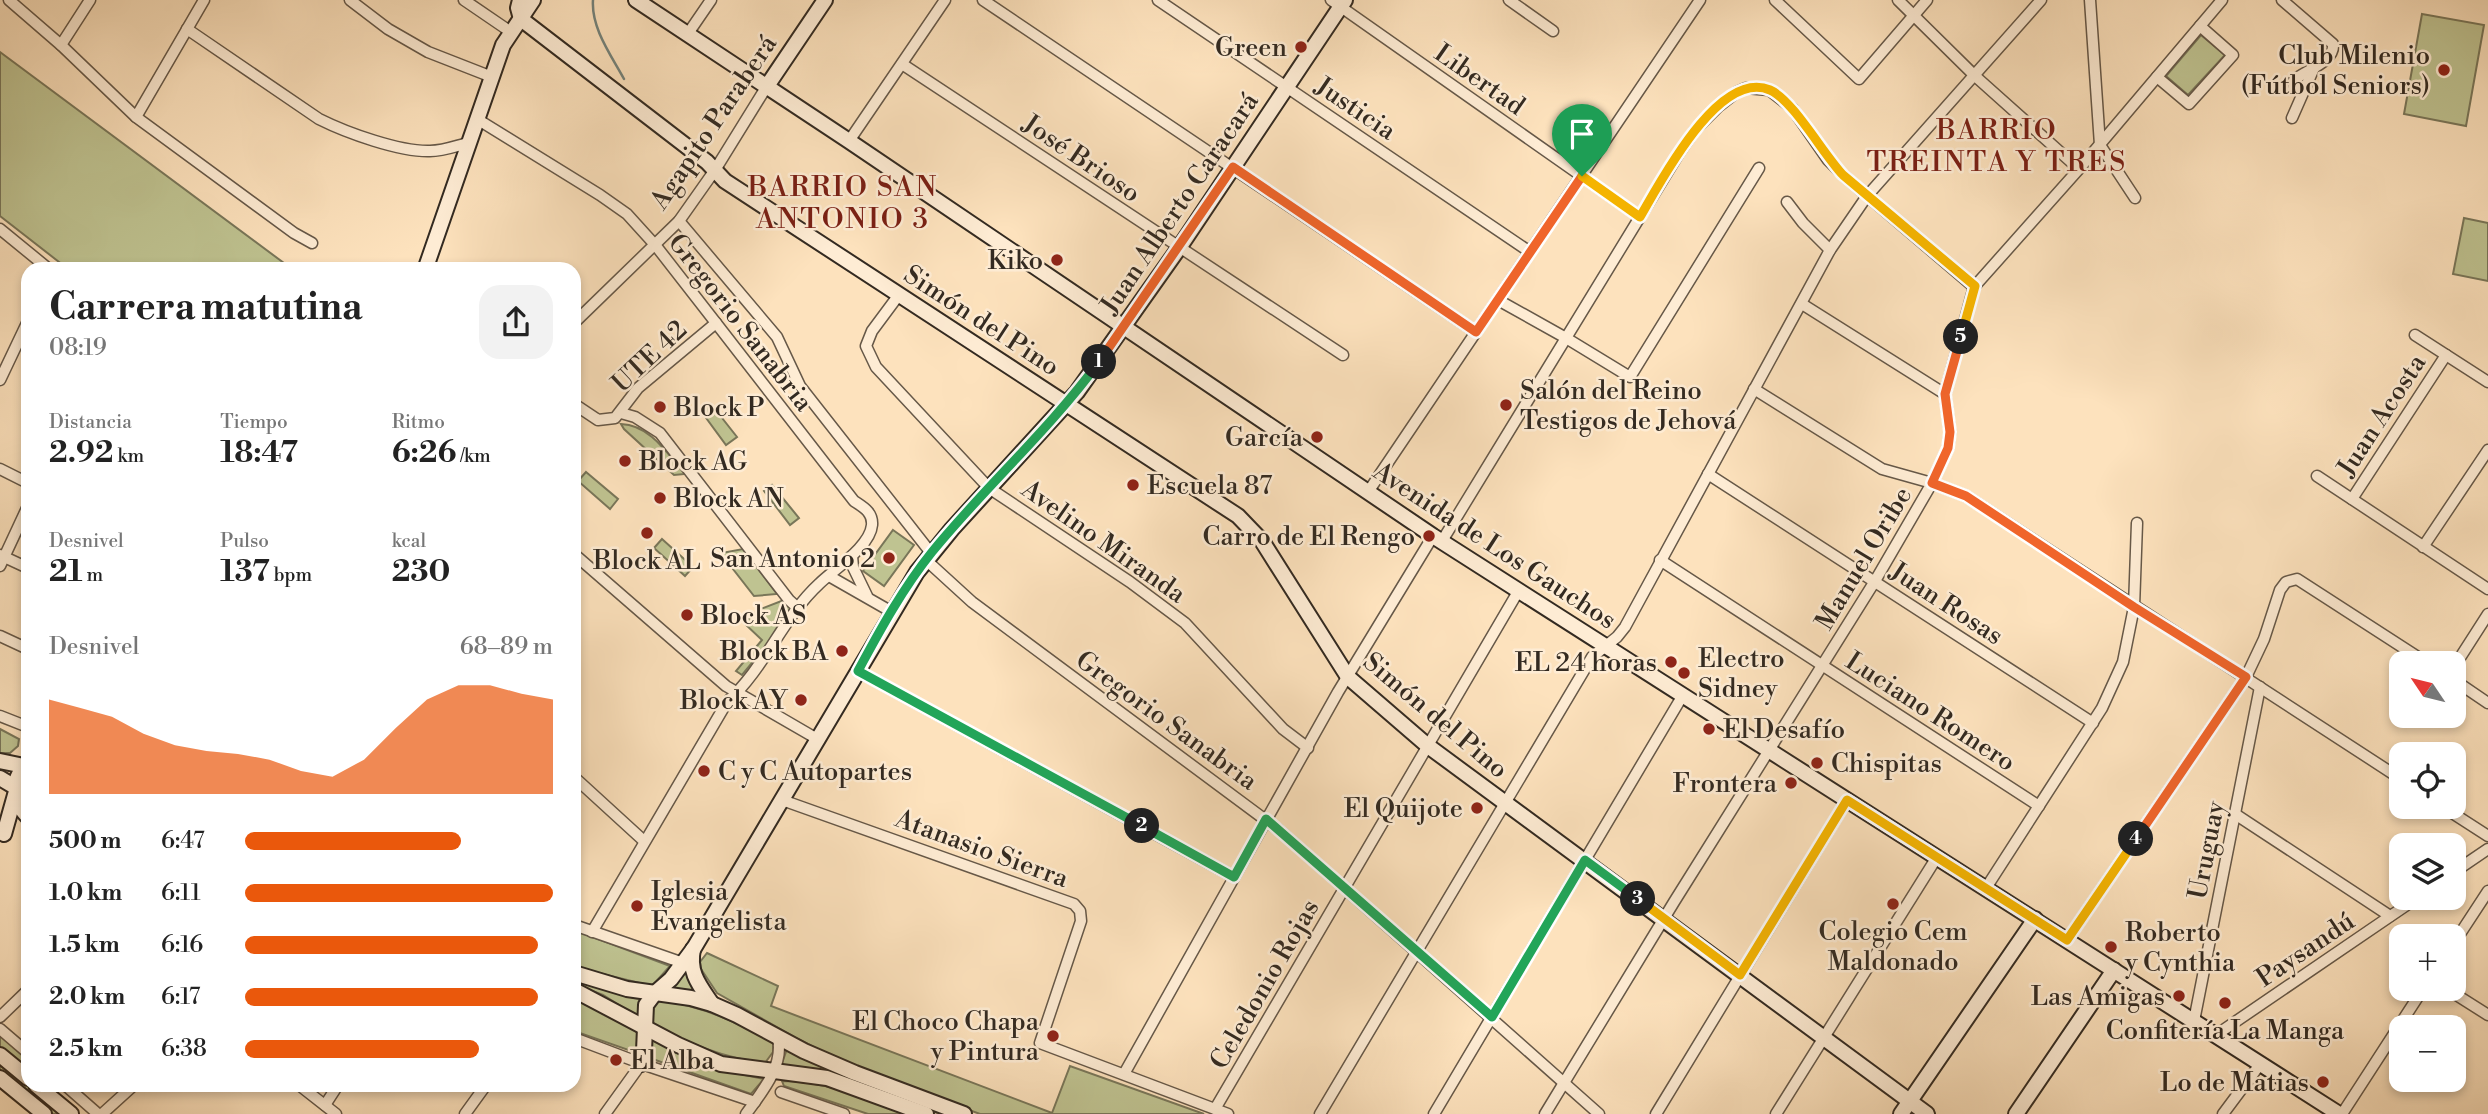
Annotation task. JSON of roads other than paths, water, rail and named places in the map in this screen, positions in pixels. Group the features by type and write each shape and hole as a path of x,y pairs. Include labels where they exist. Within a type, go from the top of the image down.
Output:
{"street":[{"path":"9,0 136,117 294,233 312,243"},
{"path":"61,46 90,0"},
{"path":"136,117 204,0"},
{"path":"349,0 388,29 428,51 492,77"},
{"path":"464,0 505,28"},
{"path":"503,45 505,28 517,0"},
{"path":"517,0 521,19"},
{"path":"428,262 503,45 533,0"},
{"name":"Avenida de Los Gauchos","path":"636,0 1437,538 2335,1113"},
{"path":"687,36 711,0"},
{"name":"Agapito Paraberá","path":"581,316 679,222 825,0"},
{"path":"849,141 945,0"},
{"path":"983,0 1476,332"},
{"name":"Justicia","path":"1158,0 1530,252"},
{"path":"1509,0 1553,31"},
{"path":"1368,492 1700,0"},
{"path":"1775,0 1859,79 1927,0"},
{"path":"1898,0 1975,76 2079,169"},
{"path":"1320,1114 1592,657 1617,637 1625,626 1830,250 1867,197 2041,0"},
{"path":"2090,0 2100,145 2135,198"},
{"name":"Manuel Oribe","path":"1545,1114 1875,581 1932,483 1948,448 1950,432 1945,394 1975,286 2100,145 2222,0"},
{"path":"2282,0 2333,44 2334,49 2332,55 2294,80 2293,89"},
{"name":"Juan Alberto Caracará","path":"687,964 892,612 929,556 1077,392 1179,248 1287,87 1339,2"},
{"name":"Libertad","path":"1339,2 1640,217"},
{"name":"Simón del Pino","path":"521,19 715,170 725,181 1238,516 1262,541 1348,677 1428,746 1927,1114"},
{"path":"2157,77 2189,104 2233,55 2200,26"},
{"path":"187,29 319,120 337,128 409,150 442,150 468,143"},
{"name":"José Brioso","path":"902,64 1343,355"},
{"path":"2292,118 2314,68"},
{"path":"1124,1074 1348,677 1566,338 1695,130 1718,107 1746,88 1769,90 1792,108 1828,160 1867,197 1975,286"},
{"name":"Gregorio Sanabria","path":"477,119 600,195 626,214 656,246 854,501 870,513 870,531 852,556"},
{"path":"1498,300 1630,377 1759,168"},
{"path":"1787,202 1830,250"},
{"name":"Gregorio Sanabria","path":"679,222 777,337 800,386 929,556 972,602 1266,819 1600,1114"},
{"path":"0,229 40,262"},
{"name":"Avelino Miranda","path":"898,296 872,331 866,346 876,367 989,488 1130,582 1185,623 1283,729 1308,748"},
{"path":"1802,304 1945,394"},
{"name":"UTE 42","path":"581,409 598,420 615,418 638,388 716,323"},
{"path":"2415,335 2488,382"},
{"path":"0,380 21,336"},
{"name":"Juan Acosta","path":"2352,499 2446,355"},
{"path":"1754,389 1882,469 1966,496 2389,771"},
{"path":"621,413 635,416 660,433 785,595 799,609"},
{"path":"2423,547 2488,450"},
{"path":"0,469 21,480"},
{"name":"Juan Rosas","path":"1708,474 2093,723"},
{"path":"2316,476 2488,590"},
{"path":"21,520 1,559 21,566"},
{"path":"1986,888 2093,723 2123,662 2134,607 2137,523"},
{"path":"592,932 727,702 744,687 820,583 852,556 857,576 867,597"},
{"path":"581,560 690,656 737,693 818,740"},
{"name":"Luciano Romero","path":"1660,560 2039,806"},
{"path":"829,576 892,612"},
{"path":"2067,940 2246,677 2269,627 2280,590 2289,580 2297,579 2408,651"},
{"name":"Celedonio Rojas","path":"1215,1109 1519,590"},
{"path":"2464,651 2488,614"},
{"path":"0,636 21,646"},
{"path":"858,671 1234,877"},
{"name":"Uruguay","path":"2194,1021 2260,687"},
{"path":"2466,688 2488,703"},
{"path":"1434,1114 1683,695"},
{"path":"0,716 21,725"},
{"path":"0,761 21,763"},
{"path":"2,836 21,776"},
{"path":"0,778 15,791 21,810"},
{"path":"581,783 644,841"},
{"name":"Atanasio Sierra","path":"782,800 1073,904 1080,911 1081,921 1039,1042 1228,1114"},
{"path":"1656,1114 1847,800"},
{"path":"2235,814 2390,916"},
{"path":"2462,819 2488,836"},
{"path":"2,836 21,828"},
{"path":"2466,864 2488,849"},
{"path":"1776,1114 1937,858"},
{"path":"2466,925 2488,891"},
{"name":"Paysandú","path":"2216,1035 2399,910"},
{"path":"1901,1114 2035,919"},
{"path":"581,928 687,964 712,1004"},
{"path":"605,1114 641,1064 645,1010 655,993 687,964"},
{"path":"2016,1114 2114,970"},
{"path":"581,975 627,989 691,998 712,1004 855,1073 964,1114"},
{"path":"581,994 701,1057 721,1064 827,1078 926,1114"},
{"path":"0,1017 21,997"},
{"path":"2335,1113 2414,1001"},
{"path":"2466,1001 2488,1015"},
{"path":"0,1029 21,1047"},
{"path":"746,1114 773,1071 780,1049 778,1038"},
{"path":"581,1041 755,1102"},
{"path":"0,1055 21,1073"},
{"path":"2223,1114 2260,1063"},
{"path":"0,1078 44,1114"},
{"path":"44,1092 71,1114"},
{"path":"73,1092 100,1114 126,1092"},
{"path":"308,1092 336,1114"},
{"path":"325,1105 333,1092"},
{"path":"465,1114 481,1092"},
{"path":"781,1092 844,1114"}],"waterway":[{"path":"593,0 595,21 624,79"}],"place":[{"name":"Green","path":"1301,47"},
{"name":"Club Milenio (Fútbol Seniors)","path":"2444,70"},
{"name":"Kiko","path":"1057,260"},
{"name":"Salón del Reino Testigos de Jehová","path":"1506,405"},
{"name":"Block P","path":"660,407"},
{"name":"García","path":"1317,437"},
{"name":"Block AG","path":"625,461"},
{"name":"Escuela 87","path":"1133,485"},
{"name":"Block AN","path":"660,498"},
{"name":"Block AL","path":"647,533"},
{"name":"Carro de El Rengo","path":"1429,536"},
{"name":"San Antonio 2","path":"889,558"},
{"name":"Block AS","path":"687,615"},
{"name":"Block BA","path":"842,651"},
{"name":"EL 24 horas","path":"1671,662"},
{"name":"Electro Sidney","path":"1684,673"},
{"name":"Block AY","path":"801,700"},
{"name":"El Desafío","path":"1709,729"},
{"name":"Chispitas","path":"1817,763"},
{"name":"C y C Autopartes","path":"704,771"},
{"name":"Frontera","path":"1791,783"},
{"name":"El Quijote","path":"1477,808"},
{"name":"Colegio Cem Maldonado","path":"1893,904"},
{"name":"Iglesia Evangelista","path":"637,906"},
{"name":"Roberto y Cynthia","path":"2111,947"},
{"name":"Las Amigas","path":"2179,996"},
{"name":"Confitería La Manga","path":"2225,1003"},
{"name":"El Choco Chapa y Pintura","path":"1053,1036"},
{"name":"El Alba","path":"616,1060"},
{"name":"Lo de Matias","path":"2323,1082"}],"district":[{"name":"BARRIO TREINTA Y TRES","path":"1997,145"},
{"name":"BARRIO SAN ANTONIO 3","path":"843,202"}]}
